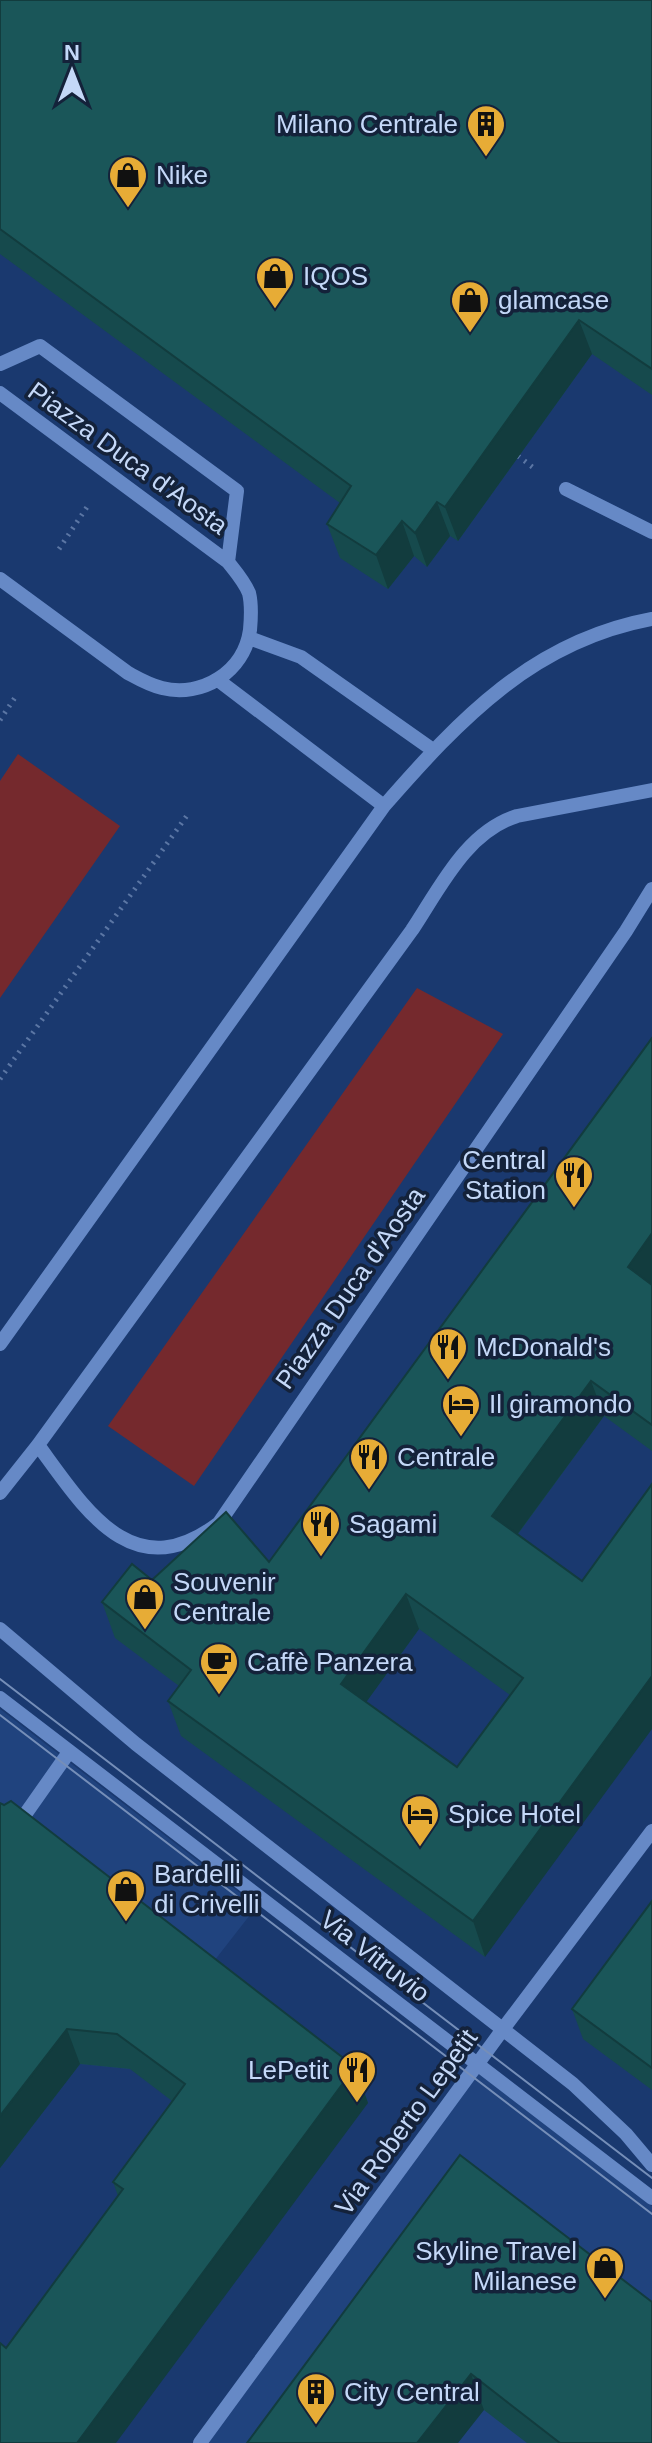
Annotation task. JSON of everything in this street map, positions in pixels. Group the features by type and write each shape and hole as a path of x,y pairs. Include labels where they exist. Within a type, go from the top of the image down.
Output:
{"street":[{"name":"Piazza Duca d'Aosta","path":"0,364 40,346 237,491 228,562"},
{"name":"Piazza Duca d'Aosta","path":"0,393 228,562 249,595 252,617 249,638"},
{"path":"566,489 652,532"},
{"path":"0,579 145,683 181,690 218,680 238,661 249,638 301,657 433,750"},
{"path":"0,1344 384,806 433,750 488,699 545,657 600,632 652,619"},
{"path":"218,680 384,806"},
{"path":"0,1493 412,930 471,844 509,818 652,790"},
{"name":"Piazza Duca d'Aosta","path":"38,1445 94,1516 110,1532 131,1543 168,1548 203,1535 219,1523 652,889"},
{"name":"Via Vitruvio","path":"0,1629 96,1712 589,2098 652,2165"},
{"path":"0,1698 69,1752 16,1830"},
{"name":"Via Vitruvio","path":"69,1752 652,2198"},
{"name":"Via Roberto Lepetit","path":"200,2443 652,1831"}],"path":[{"path":"59,549 91,502"},
{"path":"0,720 16,696"},
{"path":"0,1079 188,814"}],"shaded area":[{"path":"18,754 120,826 0,998 0,781"},
{"path":"417,988 503,1034 194,1486 108,1426"},
{"path":"0,1709 257,1906 130,2069 80,2064 57,2092 0,2052"},
{"path":"477,2072 652,2206 652,2443 204,2443"}],"building":[{"path":"0,0 652,0 652,369 579,320 445,507 437,502 415,533 402,521 376,555 327,524 351,486 0,229"},
{"path":"652,1038 652,1233 628,1267 652,1285 652,1425 591,1381 492,1516 582,1581 652,1484 652,1676 473,1921 168,1701 191,1670 102,1602 132,1564 152,1580 226,1512 269,1562","holes":["406,1594 523,1678 457,1767 341,1684"]},
{"path":"11,1801 355,2067 77,2443 0,2443 0,2343 6,2348 123,2189 113,2182 185,2084 117,2034 67,2029 0,2116 0,1803 4,1805"},
{"path":"652,1901 652,2068 572,2009"},
{"path":"460,2155 652,2302 652,2443 560,2443 471,2374 417,2443 247,2443"}],"tram line":[{"path":"0,1679 652,2178"},
{"path":"0,1715 652,2214"}],"place":[{"name":"Milano Centrale","path":"486,158"},
{"name":"Nike","path":"128,209"},
{"name":"IQOS","path":"275,310"},
{"name":"glamcase","path":"470,334"},
{"name":"Central Station","path":"574,1209"},
{"name":"McDonald's","path":"448,1381"},
{"name":"Il giramondo","path":"461,1438"},
{"name":"Centrale","path":"369,1491"},
{"name":"Sagami","path":"321,1558"},
{"name":"Souvenir Centrale","path":"145,1631"},
{"name":"Caffè Panzera","path":"219,1696"},
{"name":"Spice Hotel","path":"420,1848"},
{"name":"Bardelli di Crivelli","path":"126,1923"},
{"name":"LePetit","path":"357,2104"},
{"name":"Skyline Travel Milanese","path":"605,2300"},
{"name":"City Central","path":"316,2426"}]}
